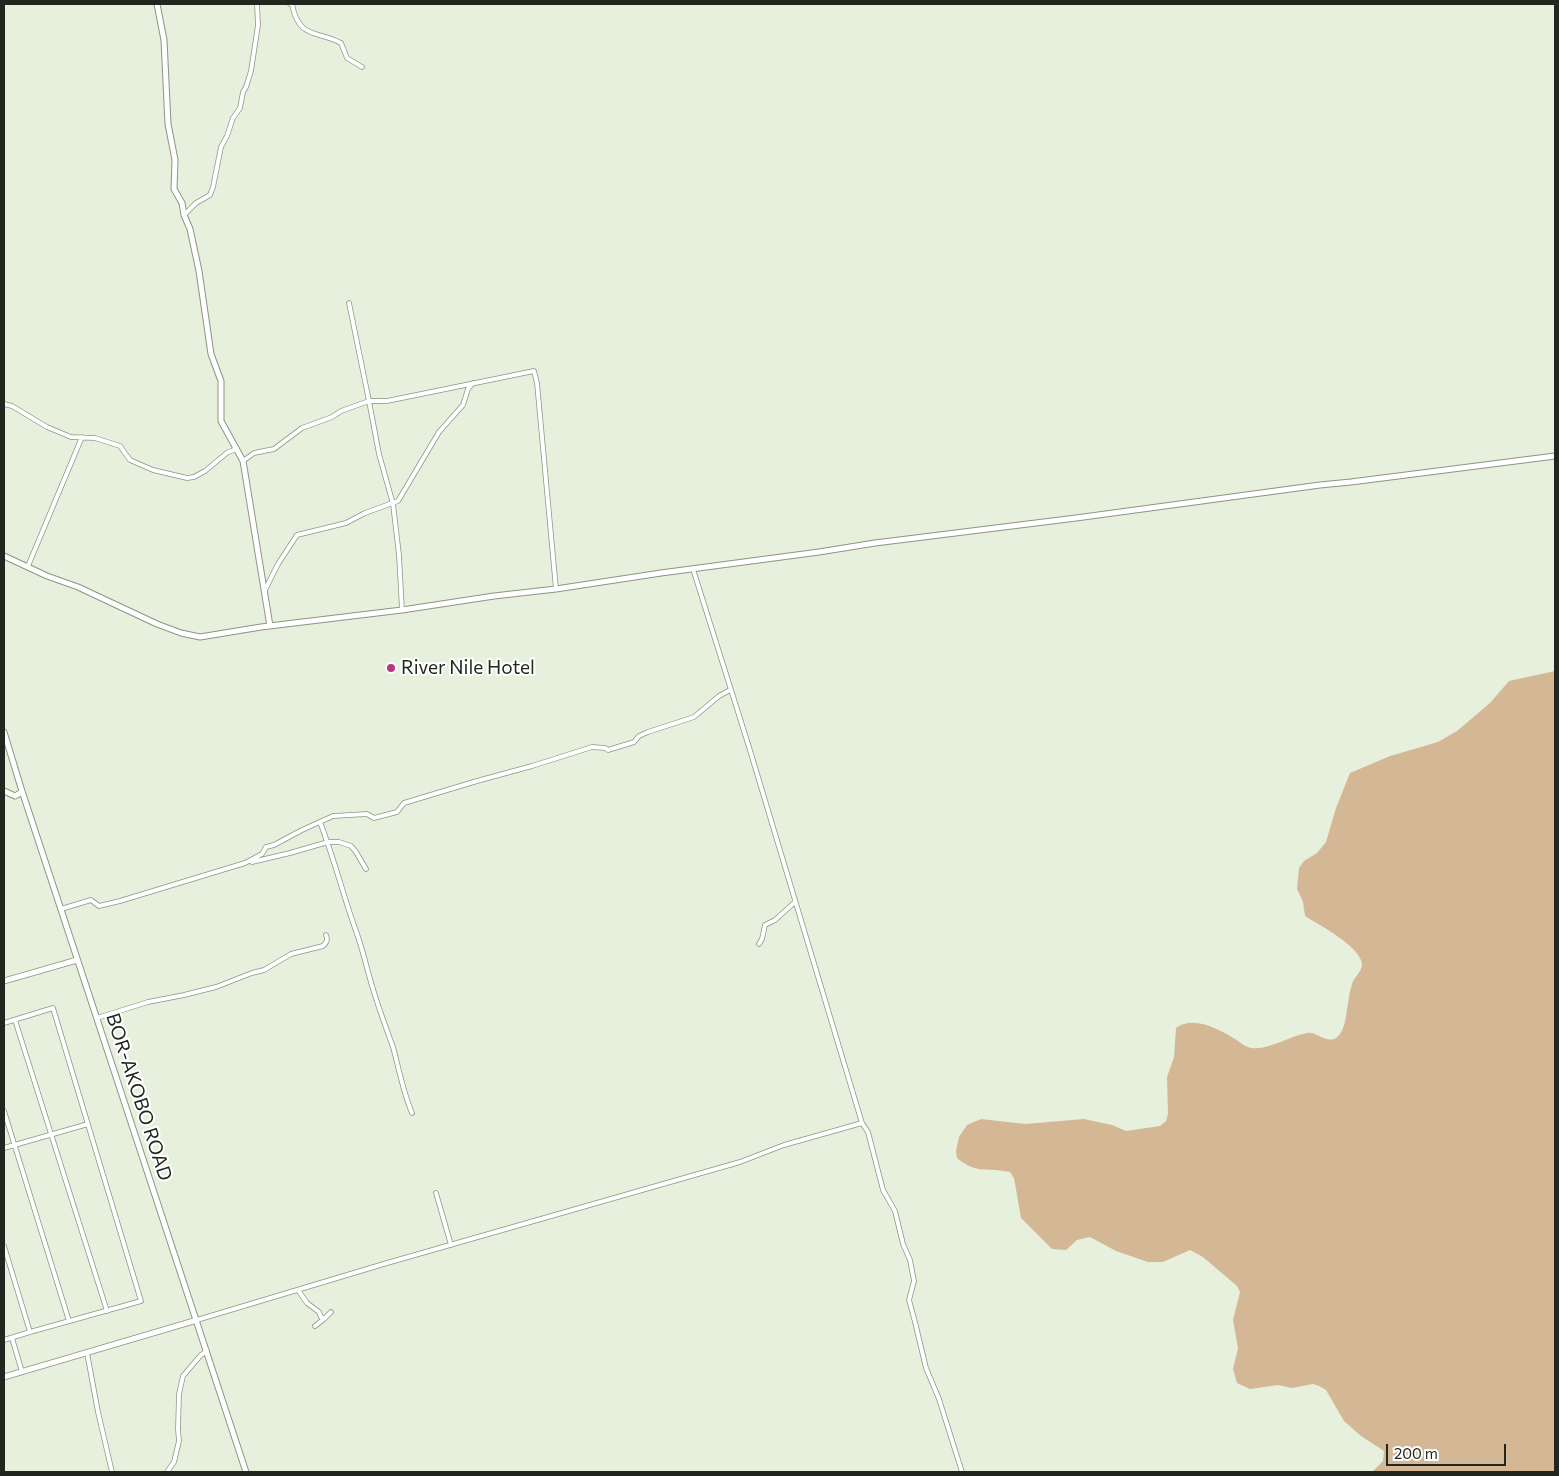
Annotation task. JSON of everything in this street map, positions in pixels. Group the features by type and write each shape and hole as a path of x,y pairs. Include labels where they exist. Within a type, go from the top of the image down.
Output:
{"street":[{"path":"157,4 164,40 168,124 175,160 174,189 182,203 184,215 190,229 199,271 211,354 221,381 221,421 243,461 270,626"},
{"path":"184,215 196,203 210,194 213,188 220,147 227,136 233,118 240,108 243,92 251,71 258,25 257,4"},
{"path":"290,4 292,4 298,23 302,28 341,43 350,61 362,67"},
{"path":"349,303 379,454 393,504 399,555 402,610"},
{"path":"243,461 254,453 274,449 302,428 332,418 341,411 369,401 387,401 534,371 537,383 556,589"},
{"path":"264,592 278,564 297,535 346,523 365,513 398,501 439,432 463,405 468,389 473,383"},
{"path":"4,404 12,406 47,427 71,437 94,438 120,446 130,460 153,470 187,478 206,471 228,452 237,449"},
{"path":"28,566 82,437"},
{"path":"4,556 180,633 200,637 485,597 556,589 875,543 1555,456"},
{"path":"693,569 749,747 862,1123 868,1132 884,1190 895,1211 903,1244 910,1260 914,1281 909,1300 912,1315 926,1368 939,1399 962,1472"},
{"path":"245,864 262,854 266,847 274,845 333,816 367,814 374,818 397,812 404,804 592,747 608,750 634,742 639,736 648,732 694,716 719,696 730,690"},
{"name":"BOR-AKOBO ROAD","path":"4,732 22,792 246,1472"},
{"path":"4,790 15,796 22,792"},
{"path":"320,822 352,921 357,931 412,1113"},
{"path":"61,909 91,900 98,906 120,901 328,842 339,842 351,846 366,869"},
{"path":"759,944 766,925 775,920 795,902"},
{"path":"97,1018 148,1002 216,986 264,970 291,954 323,946 327,943 326,935"},
{"path":"4,980 78,960"},
{"path":"4,1023 53,1008 141,1301 4,1340"},
{"path":"15,1020 107,1311"},
{"path":"4,1111 68,1321"},
{"path":"4,1377 740,1162 784,1145 862,1123"},
{"path":"4,1148 88,1124"},
{"path":"436,1193 451,1245"},
{"path":"4,1246 30,1332"},
{"path":"298,1290 307,1303 319,1312 324,1319"},
{"path":"315,1326 331,1312"},
{"path":"12,1338 22,1372"},
{"path":"167,1472 174,1462 179,1441 179,1394 183,1376 201,1355 207,1351"},
{"path":"87,1353 112,1472"}],"shaded area":[{"path":"1555,671 1555,1472 1372,1472 1383,1461 1384,1451 1361,1436 1344,1421 1326,1390 1313,1384 1292,1388 1278,1385 1250,1389 1237,1383 1233,1369 1238,1348 1233,1320 1240,1292 1237,1286 1203,1257 1190,1250 1163,1262 1148,1262 1116,1251 1090,1237 1077,1240 1066,1250 1052,1249 1021,1218 1014,1178 1010,1172 982,1170 964,1163 957,1158 956,1151 959,1137 967,1125 981,1119 1025,1124 1084,1119 1112,1125 1126,1131 1160,1126 1166,1121 1168,1114 1167,1077 1174,1057 1176,1028 1183,1024 1198,1023 1206,1025 1252,1048 1265,1047 1307,1033 1325,1039 1336,1038 1344,1026 1351,986 1361,970 1362,964 1360,957 1347,943 1305,916 1303,902 1297,889 1299,868 1304,861 1317,853 1326,842 1336,808 1350,773 1390,756 1438,742 1457,731 1490,703 1509,681"}],"place":[{"name":"River Nile Hotel","path":"391,668"}]}
